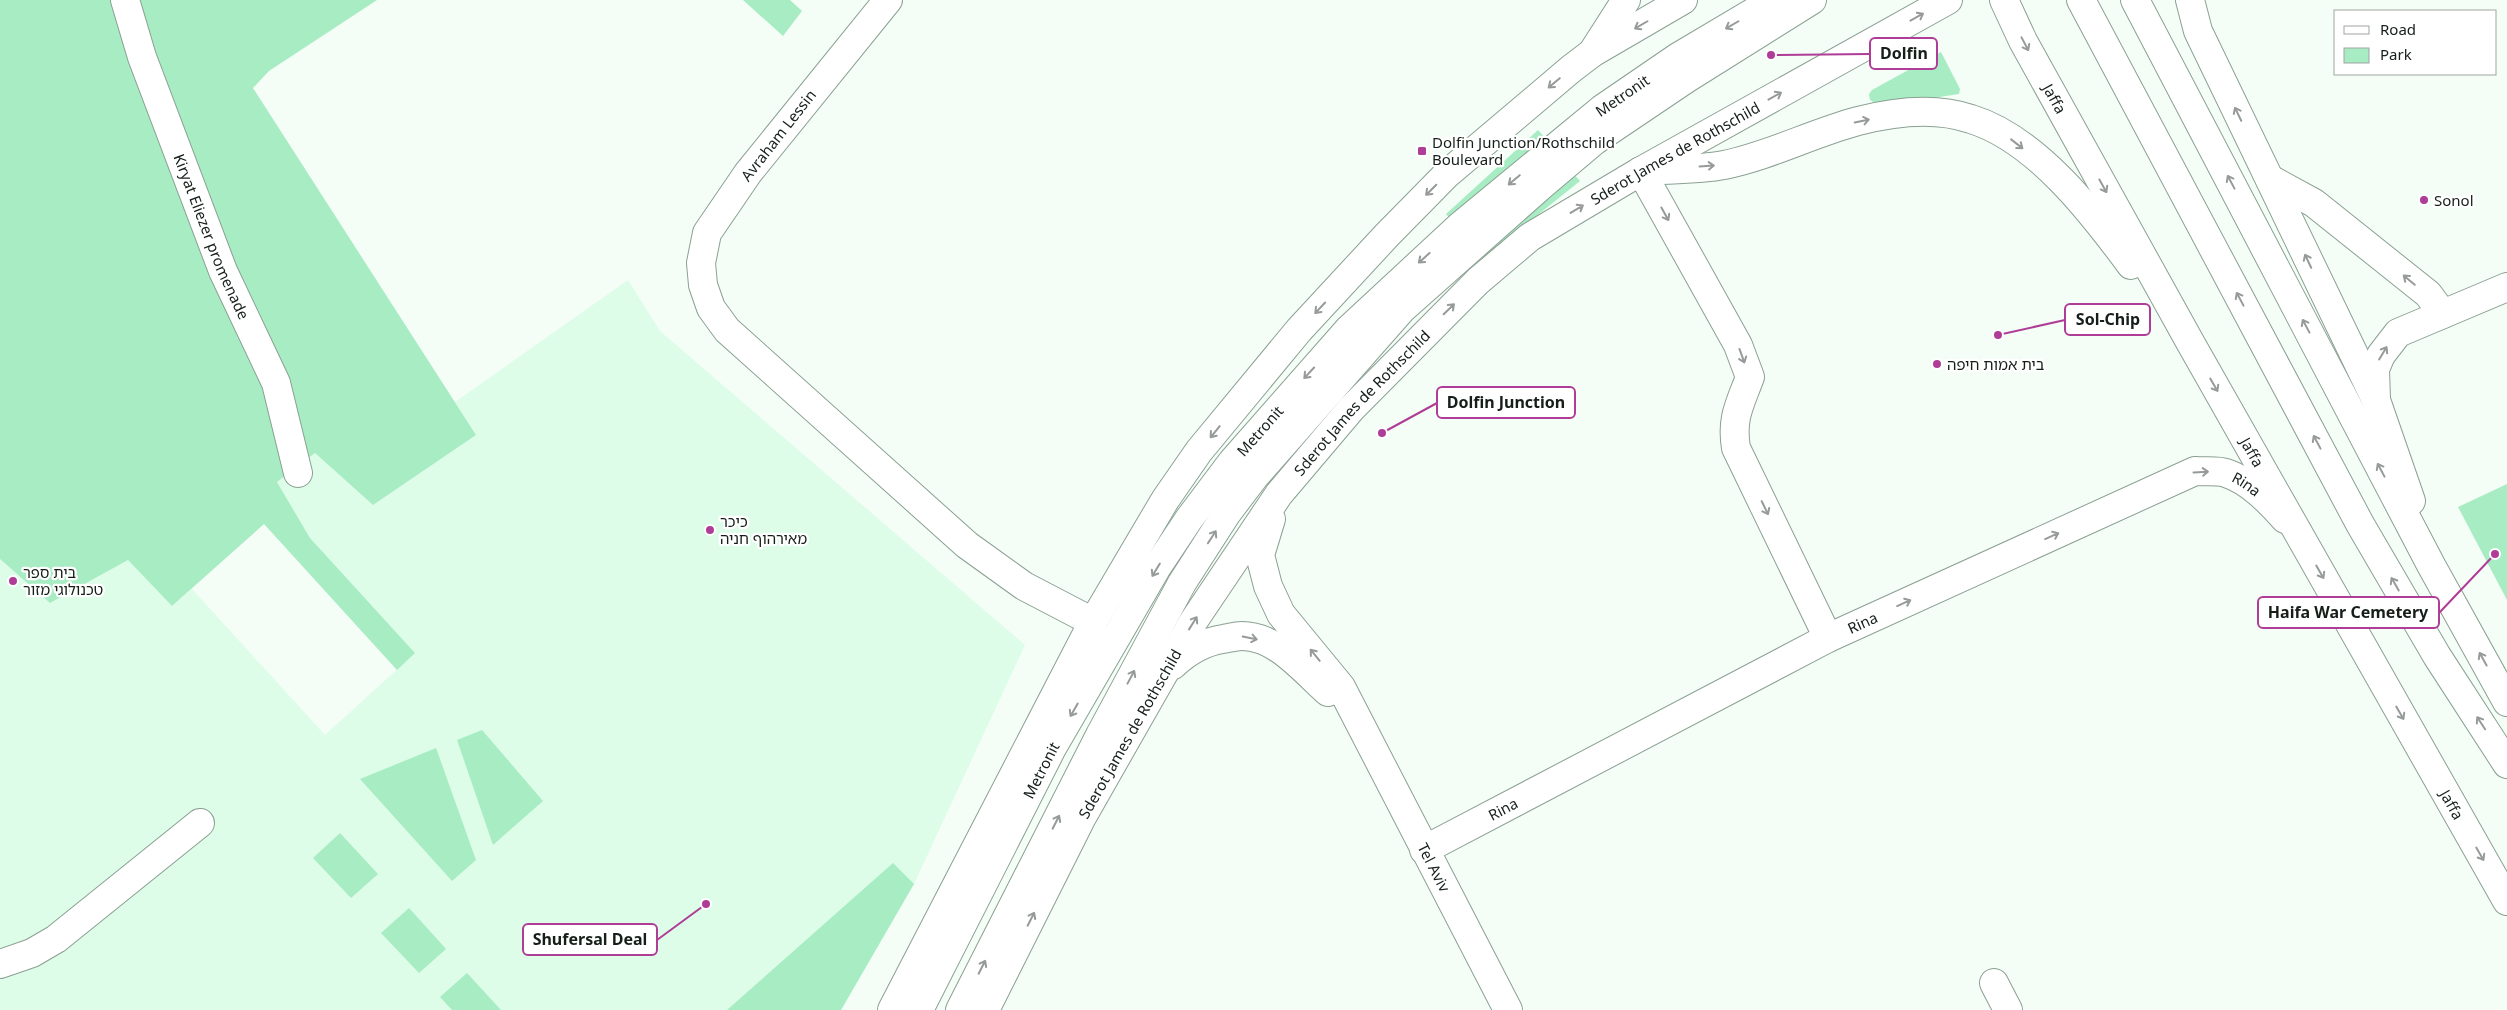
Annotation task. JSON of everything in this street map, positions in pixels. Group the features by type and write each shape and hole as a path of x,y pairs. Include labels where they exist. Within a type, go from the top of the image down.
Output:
{"main road":[{"name":"Kiryat Eliezer promenade","path":"124,0 142,56 223,271 276,383 298,474"},
{"name":"Avraham Lessin","path":"888,0 754,165 707,233 701,263 703,286 711,308 727,330 967,545 1024,586 1093,622"},
{"path":"1592,53 1626,0"},
{"path":"892,1010 1093,622 1165,500 1199,451 1298,330 1447,174 1592,53 1683,0"},
{"name":"Metronit","path":"919,1010 1052,748 1158,567 1189,519 1232,462 1349,329 1460,226 1602,109 1678,57 1774,0"},
{"name":"Metronit","path":"960,1010 1100,735 1182,583 1227,513 1255,476 1402,309 1542,184 1594,141 1686,79 1812,0"},
{"name":"Sderot James de Rothschild","path":"985,1010 1082,817 1193,622 1279,494 1351,410 1478,281 1530,237 1641,171 1948,0"},
{"name":"Jaffa","path":"2004,0 2023,41 2190,342 2507,901"},
{"path":"2081,0 2360,524 2437,656 2507,764"},
{"path":"2135,0 2431,565 2507,702"},
{"path":"2190,0 2198,31 2327,302 2376,400 2399,462 2431,565"},
{"path":"1828,638 1736,448 1733,431 1736,410 1750,377 1738,345 1641,171 1724,165 1858,121 1922,111 1968,118 2004,134 2037,159 2085,206 2190,342"},
{"path":"2270,179 2314,202 2428,294 2443,314"},
{"path":"2376,400 2375,369 2381,355 2398,333 2507,287"},
{"name":"Rina","path":"1424,850 1828,638 2195,472 2226,473 2244,482 2262,495 2299,535"},
{"name":"Tel Aviv","path":"1279,494 1260,555 1268,586 1281,614 1341,687 1362,724 1424,850 1508,1010"},
{"name":"Tel Aviv","path":"1161,676 1184,654 1208,641 1243,636 1262,640 1281,650 1362,724"},
{"path":"0,964 32,952 56,939 200,823"},
{"path":"1994,983 2008,1010"}],"shaded area":[{"path":"628,280 660,331 1025,645 914,884 841,1010 0,1010 0,559 50,603 128,560 172,606 192,589 325,735 415,653 310,538 277,482 315,453 373,505 476,435 455,402"}],"green space":[{"path":"0,0 377,0 269,71 253,88 476,435 373,505 315,453 277,482 310,538 415,653 397,670 264,524 172,606 128,560 50,603 0,559"},
{"path":"743,0 790,0 802,11 783,36"},
{"path":"1941,52 1960,89 1959,94 1880,106 1870,100 1869,94 1872,90"},
{"path":"1538,130 1548,141 1451,220 1446,214"},
{"path":"1570,170 1580,181 1483,259 1478,253"},
{"path":"2507,484 2507,600 2458,507"},
{"path":"482,730 543,801 493,845 457,740"},
{"path":"436,748 476,860 452,881 360,779"},
{"path":"340,833 378,874 351,898 313,858"},
{"path":"893,863 914,884 841,1010 727,1010"},
{"path":"409,908 446,949 419,973 381,933"},
{"path":"467,973 501,1010 452,1010 440,997"}],"place":[{"name":"Dolfin","path":"1771,55"},
{"name":"Dolfin Junction/Rothschild Boulevard","path":"1422,151"},
{"name":"Sonol","path":"2424,200"},
{"name":"Sol-Chip","path":"1998,335"},
{"name":"בית אמות חיפה","path":"1937,364"},
{"name":"Dolfin Junction","path":"1382,433"},
{"name":"כיכר מאירהוף חניה","path":"710,530"},
{"name":"Haifa War Cemetery","path":"2495,554"},
{"name":"בית ספר טכנולוגי מזור","path":"13,581"},
{"name":"Shufersal Deal","path":"706,904"}]}
